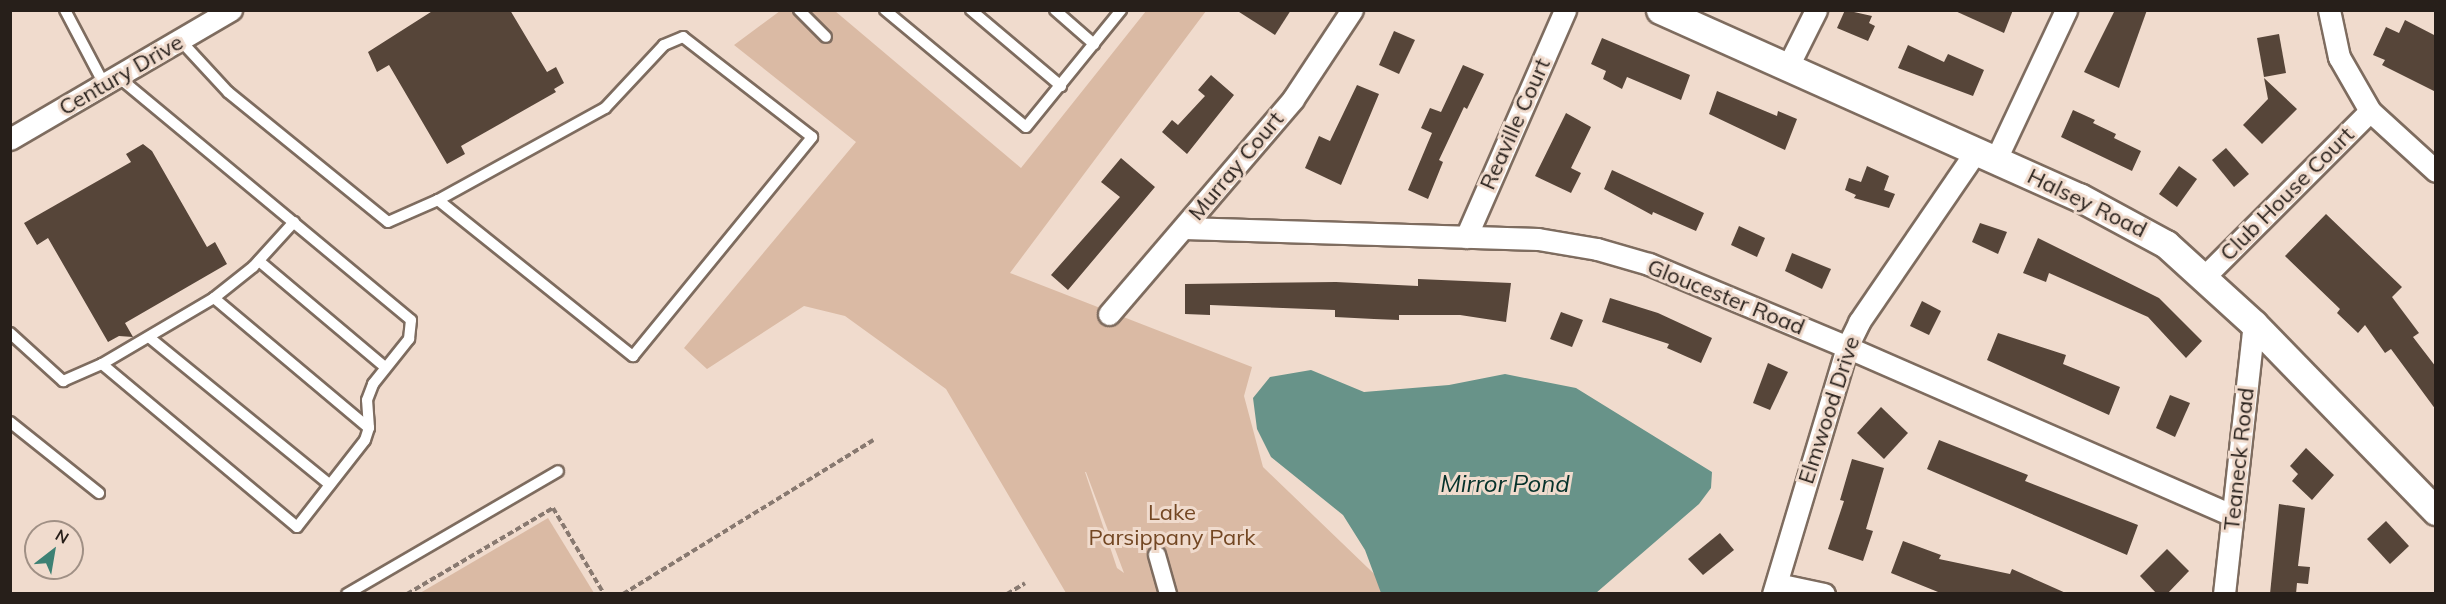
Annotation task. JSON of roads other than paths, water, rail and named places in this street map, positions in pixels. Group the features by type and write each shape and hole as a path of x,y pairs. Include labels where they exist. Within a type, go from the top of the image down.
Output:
{"street":[{"name":"Century Drive","path":"10,139 231,10"},
{"name":"Murray Court","path":"1109,314 1293,99 1352,10"},
{"name":"Reaville Court","path":"1466,237 1565,10"},
{"name":"Halsey Road","path":"1659,10 1986,155 2144,230 2205,276 2436,511"},
{"path":"1787,68 1816,10"},
{"name":"Elmwood Drive","path":"1775,589 1847,347 1859,322 1986,155 2066,10"},
{"path":"2329,10 2339,57 2370,111 2436,171"},
{"name":"Club House Court","path":"2205,276 2370,111"},
{"name":"Gloucester Road","path":"1184,228 1538,239 1608,252 1649,264 1847,347 2233,516"},
{"name":"Teaneck Road","path":"2224,594 2254,324"},
{"path":"1157,555 1168,594"},
{"path":"1775,589 1824,594"}],"lane":[{"path":"65,10 111,80 294,222 411,320 409,339 385,367 367,400 369,428 365,440 297,527 102,364"},
{"path":"800,10 826,37"},
{"path":"885,10 1026,127 1121,10"},
{"path":"971,10 1061,86"},
{"path":"1055,10 1094,44"},
{"path":"180,40 228,92 388,222 438,200 605,108 664,45 683,37 812,137 633,356 438,200"},
{"path":"10,333 63,381 102,364 150,338 214,298 259,261 294,222"},
{"path":"259,261 385,367"},
{"path":"214,298 369,428"},
{"path":"150,338 330,485"},
{"path":"10,422 99,493"},
{"path":"347,594 558,471"}],"water":[{"name":"Mirror Pond","path":"1311,370 1364,392 1449,385 1505,374 1576,388 1712,472 1711,488 1699,504 1596,593 1381,593 1365,550 1343,515 1271,457 1257,429 1253,398 1270,377"}],"park label":[{"name":"Lake Parsippany Park","path":"1172,524"}]}
